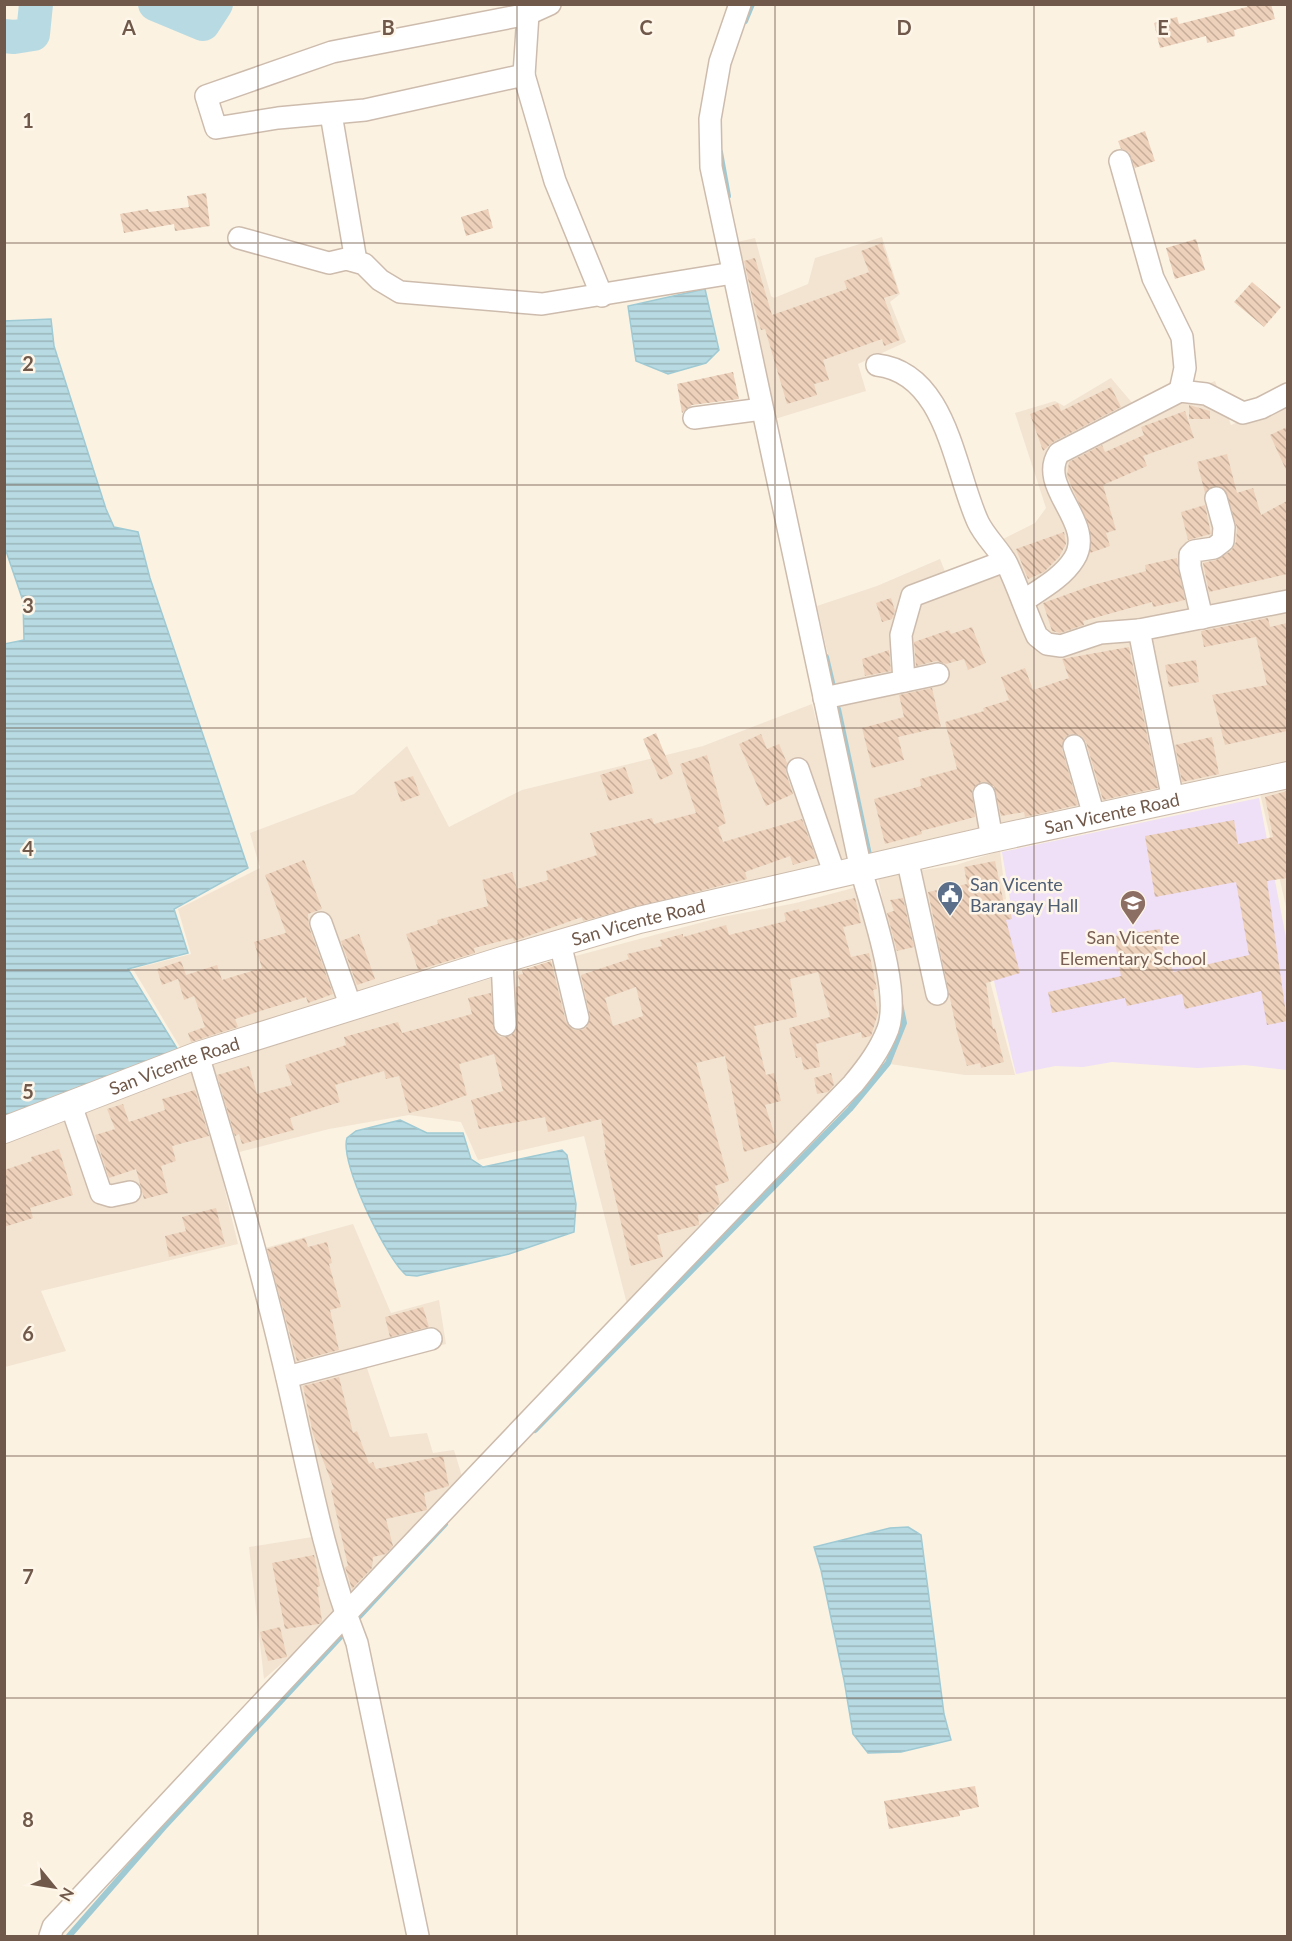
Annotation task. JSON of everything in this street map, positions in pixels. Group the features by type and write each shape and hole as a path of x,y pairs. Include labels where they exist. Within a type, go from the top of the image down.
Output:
{"street":[{"path":"524,75 365,110 278,118 216,128 206,96 332,52 528,14 550,4"},
{"path":"50,1936 53,1927 345,1613 868,1065 888,1028 892,999 861,870 711,167 710,118 720,62 740,4"},
{"path":"528,14 524,75 555,181 602,296"},
{"path":"330,114 356,261"},
{"path":"1120,161 1153,278 1182,337 1185,368 1180,390"},
{"path":"239,238 329,263 356,261 364,264 380,280 400,292 542,304 733,273"},
{"path":"877,365 895,367 905,372 915,381 943,420 978,523 1005,561 1041,641 1053,646 1100,633 1139,630 1287,601"},
{"path":"1023,601 1060,575 1075,558 1078,547 1073,518 1053,475 1053,467 1059,453 1180,390 1206,394 1243,413 1261,408 1287,394"},
{"path":"694,418 762,409"},
{"path":"1202,618 1190,561 1194,551 1214,548 1222,541 1224,527 1216,498"},
{"path":"904,681 901,634 912,596 1005,561"},
{"path":"1139,630 1173,800"},
{"path":"824,698 938,674"},
{"path":"1074,746 1094,816"},
{"path":"798,770 835,875"},
{"name":"San Vicente Road","path":"4,1130 198,1055 502,960 639,921 992,838 1287,775"},
{"path":"984,794 992,838"},
{"path":"907,858 937,994"},
{"path":"321,923 351,1007"},
{"path":"560,943 578,1018"},
{"path":"502,960 505,1025"},
{"path":"198,1055 263,1276 345,1613 357,1643 418,1936"},
{"path":"70,1105 101,1193 111,1196 130,1192"},
{"path":"287,1377 431,1339"}],"shaded area":[{"path":"882,237 900,294 890,302 906,342 858,364 866,391 775,419 737,242 755,238 771,296 774,298 808,284 815,258"},
{"path":"1111,378 1140,412 1215,381 1231,425 1287,401 1287,774 875,866 817,606 877,586 940,559 946,574 993,561 997,542 1035,523 1046,508 1015,413 1055,401 1064,406"},
{"path":"812,704 854,868 186,1057 133,969 191,954 178,909 260,868 250,833 354,794 407,746 449,827 522,790 703,746"},
{"path":"1287,786 1287,911 1260,793"},
{"name":"San Vicente Elementary School","path":"1259,798 1287,943 1287,1070 1245,1065 1198,1068 1112,1062 1083,1067 1055,1066 1016,1074 977,909 1010,900 1002,852"},
{"path":"1000,851 1006,899 975,908 987,970 1015,1075 965,1075 890,1064 906,1024 878,877 956,865"},
{"path":"857,887 892,1027 628,1308 584,1136 478,1160 461,1122 409,1115 329,1129 224,1156 201,1062 441,992 722,917 796,903"},
{"path":"195,1067 238,1244 41,1291 66,1351 5,1367 5,1136"},
{"path":"353,1224 391,1313 439,1300 446,1344 365,1362 390,1437 427,1433 433,1453 454,1450 464,1483 322,1629 264,1679 249,1547 319,1536 250,1252"}],"water":[{"path":"705,289 719,350 706,363 668,374 636,361 628,306"},
{"path":"51,319 54,346 106,509 114,527 138,532 150,578 248,868 174,909 188,953 128,969 183,1058 5,1120 4,644 24,640 23,601 5,548 4,321"},
{"path":"400,1120 427,1133 463,1133 471,1159 483,1167 562,1150 567,1155 576,1204 574,1232 509,1254 417,1276 406,1275 397,1265 376,1231 357,1187 346,1150 347,1138 356,1131"},
{"path":"908,1527 921,1535 944,1714 951,1740 901,1752 868,1753 853,1734 844,1680 814,1547 890,1528"}],"building":[{"path":"1246,4 1271,4 1275,19 1234,30 1235,36 1207,43 1206,36 1160,48 1154,23 1177,17 1179,24 1247,7"},
{"path":"1145,131 1155,161 1135,168 1129,152 1121,149 1118,141"},
{"path":"206,193 210,226 175,231 174,224 124,233 120,214 148,209 149,212 189,207 187,196"},
{"path":"488,209 493,228 466,236 461,217"},
{"path":"1196,239 1205,270 1175,279 1166,248"},
{"path":"882,243 899,293 884,298 900,340 884,346 882,339 823,360 829,380 814,384 817,395 787,404 765,329 761,330 744,261 755,258 772,315 847,289 844,281 869,272 861,251"},
{"path":"1252,282 1281,307 1264,327 1234,302"},
{"path":"733,372 739,399 692,405 682,413 677,384"},
{"path":"1111,387 1121,407 1053,442 1043,451 1030,414 1058,403 1061,411"},
{"path":"1189,405 1210,411 1210,419 1189,419"},
{"path":"1185,411 1194,438 1143,456 1147,466 1103,485 1116,530 1106,533 1110,546 1090,553 1090,528 1067,476 1069,462 1102,445 1105,452 1144,435 1141,427"},
{"path":"1287,427 1287,472 1270,435"},
{"path":"1227,454 1237,493 1253,488 1261,515 1287,501 1287,574 1209,592 1203,563 1216,560 1231,551 1236,542 1237,528 1225,489 1213,486 1205,493 1197,462"},
{"path":"1205,505 1211,534 1188,540 1181,512"},
{"path":"1064,532 1066,544 1059,557 1044,572 1028,579 1016,549"},
{"path":"1177,558 1185,600 1153,607 1152,602 1083,621 1084,625 1060,633 1052,631 1043,603 1093,585 1146,571 1145,565"},
{"path":"891,598 895,611 892,619 882,622 876,603"},
{"path":"1268,618 1270,627 1287,623 1287,731 1225,745 1212,695 1267,685 1256,637 1204,647 1201,631"},
{"path":"972,627 986,663 968,670 964,659 946,664 936,661 916,666 914,642 949,630 951,634"},
{"path":"1129,647 1158,788 1103,800 1086,742 1082,736 1071,734 1064,738 1062,749 1078,805 1025,817 1024,812 1001,816 994,786 981,782 972,790 975,817 921,831 922,834 885,844 874,799 921,786 920,779 957,769 945,722 984,711 983,708 1009,700 1001,677 1025,668 1033,690 1069,678 1062,659"},
{"path":"889,650 891,671 865,676 862,659"},
{"path":"1196,660 1199,682 1169,687 1165,665"},
{"path":"932,688 941,727 898,737 904,760 872,768 862,728 904,717 899,695"},
{"path":"656,733 673,774 660,780 643,739"},
{"path":"761,734 767,749 779,744 787,763 786,773 793,794 766,806 739,744"},
{"path":"1212,737 1219,774 1182,782 1175,745"},
{"path":"707,755 726,823 718,827 723,842 802,819 816,858 793,865 790,856 745,872 747,879 583,921 582,917 514,941 513,938 474,948 475,953 418,970 406,934 438,924 437,920 488,906 482,880 512,872 517,889 548,880 546,871 597,855 590,833 652,818 654,824 696,813 680,764"},
{"path":"625,767 634,793 609,801 600,775"},
{"path":"413,776 420,795 401,802 394,782"},
{"path":"1287,791 1287,878 1267,881 1287,1021 1267,1025 1261,991 1185,1009 1182,994 1127,1006 1125,998 1052,1013 1048,992 1121,976 1114,936 1160,929 1165,965 1171,964 1173,972 1249,955 1236,882 1155,897 1145,836 1234,820 1238,844 1273,837 1265,797"},
{"path":"304,860 322,909 308,914 309,927 333,994 308,1003 306,997 235,1019 238,1027 191,1042 188,1033 205,1027 194,996 184,1000 178,979 162,985 157,969 181,961 186,975 217,965 222,980 262,968 254,942 286,933 265,875"},
{"path":"995,861 1004,904 1008,903 1012,919 1006,920 1020,973 986,983 993,1029 995,1028 1004,1062 981,1068 980,1063 967,1066 957,1032 928,892 967,884 964,867"},
{"path":"855,898 861,923 843,927 851,957 869,953 877,989 873,990 878,1013 871,1036 862,1038 861,1032 816,1044 820,1067 804,1070 801,1057 796,1058 789,1028 830,1017 818,972 790,979 797,1017 754,1026 766,1075 774,1073 781,1101 765,1105 777,1142 744,1152 725,1056 696,1063 729,1181 715,1186 720,1203 713,1211 698,1215 699,1225 657,1235 663,1257 631,1266 604,1150 606,1150 601,1119 548,1132 545,1117 479,1129 471,1100 503,1091 494,1054 459,1064 467,1095 437,1106 409,1113 399,1076 386,1079 384,1071 335,1085 340,1102 290,1118 294,1130 242,1144 239,1134 235,1136 217,1075 249,1066 257,1094 292,1085 285,1065 346,1045 344,1037 398,1022 402,1033 472,1014 468,998 491,993 494,1031 500,1037 511,1036 518,1025 516,987 520,986 518,975 523,974 522,970 551,961 566,1022 574,1030 582,1030 587,1027 590,1016 581,975 629,959 627,954 662,946 660,940 683,934 683,937 726,925 729,935 786,921 784,913 799,909 800,912","holes":["636,987 643,1016 613,1026 605,998"]},
{"path":"903,898 914,947 897,951 887,913 894,911 890,900"},
{"path":"359,934 375,979 357,985 341,941"},
{"path":"831,1073 834,1085 828,1092 817,1094 814,1078"},
{"path":"195,1090 209,1136 172,1146 176,1161 161,1166 168,1193 144,1199 136,1169 109,1178 95,1135 115,1129 107,1109 123,1104 129,1122 165,1110 162,1099"},
{"path":"59,1149 73,1195 30,1208 33,1218 4,1227 4,1170 32,1161 31,1157"},
{"path":"216,1208 225,1244 169,1257 165,1236 186,1231 182,1217"},
{"path":"305,1238 308,1247 327,1242 332,1263 329,1264 341,1307 330,1310 339,1350 297,1361 267,1249"},
{"path":"423,1307 429,1327 390,1337 385,1317"},
{"path":"339,1377 353,1433 357,1431 369,1464 373,1462 376,1469 443,1456 449,1486 424,1493 427,1510 386,1519 393,1546 386,1554 373,1557 372,1568 352,1589 345,1567 348,1566 331,1490 334,1489 313,1434 303,1386"},
{"path":"314,1555 320,1586 317,1587 322,1621 319,1624 285,1629 272,1563"},
{"path":"280,1627 287,1657 268,1661 260,1632"},
{"path":"975,1786 979,1807 959,1811 960,1816 889,1829 884,1801"}],"waterway":[{"path":"4,36 33,34 36,4"},
{"path":"155,4 203,24 216,4"},
{"path":"745,21 752,4"},
{"path":"720,152 728,196"},
{"path":"826,657 834,691"},
{"path":"838,709 870,859"},
{"path":"535,1430 850,1109 888,1063 904,1023 900,1004"},
{"path":"355,1621 445,1524"},
{"path":"69,1936 164,1827 344,1633"}],"place":[{"name":"San Vicente Barangay Hall","path":"950,917"},
{"name":"San Vicente Elementary School","path":"1133,926"}]}
